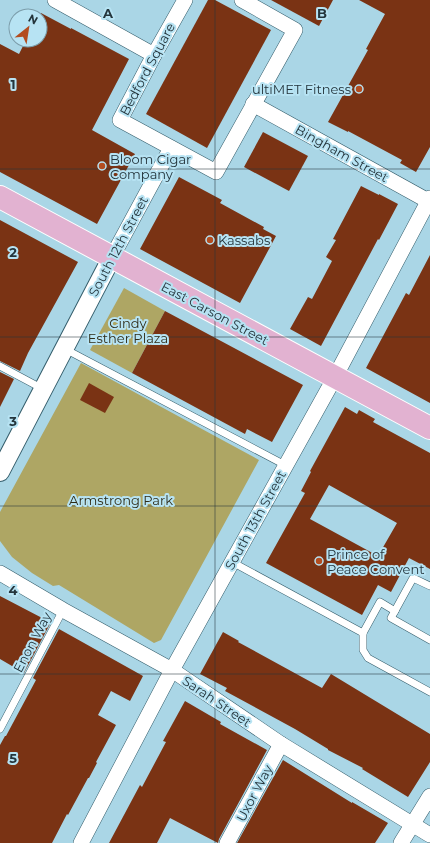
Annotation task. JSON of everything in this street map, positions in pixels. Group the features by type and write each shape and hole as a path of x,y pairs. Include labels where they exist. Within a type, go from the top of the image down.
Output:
{"main road":[{"name":"East Carson Street","path":"0,197 430,428"}],"street":[{"path":"55,0 154,55"},
{"name":"Bedford Square","path":"185,0 120,120 216,172 295,30 247,1"},
{"name":"Bingham Street","path":"253,104 429,200"},
{"name":"South 12th Street","path":"0,472 112,257 171,148"},
{"name":"South 13th Street","path":"81,843 172,670 335,377 429,200"},
{"name":"Sarah Street","path":"0,573 63,610 172,670 281,744 430,835"},
{"name":"Uxor Way","path":"227,843 281,744"},
{"path":"401,843 430,796"}],"lane":[{"path":"64,349 285,465"},
{"path":"0,366 43,389"},
{"path":"232,562 363,633"},
{"path":"430,586 413,578 391,618 430,640"},
{"path":"395,611 380,602 363,633 363,650 368,658 430,692"},
{"name":"Enon Way","path":"0,729 63,610"}],"green space":[{"name":"Cindy Esther Plaza","path":"124,288 165,311 132,373 90,350"},
{"name":"Armstrong Park","path":"81,363 259,460 161,640 154,643 59,585 53,586 32,573 12,557 0,541 0,512"}],"building":[{"path":"208,0 215,0 271,30 207,148 146,114"},
{"path":"271,0 333,0 319,26"},
{"path":"359,0 430,0 430,147 416,172 400,163 402,160 328,122 368,50 366,49 385,14"},
{"path":"48,17 129,59 92,130 135,154 97,224 0,172 0,44 19,54 22,48 48,48"},
{"path":"263,132 308,156 289,191 244,167"},
{"path":"179,177 222,200 220,203 264,227 263,229 276,236 240,303 140,249"},
{"path":"361,186 398,204 321,346 290,329 308,297 312,299 332,261 326,257 336,240 333,239"},
{"path":"0,220 78,262 28,353 20,371 0,361"},
{"path":"430,255 430,403 366,368 406,293 409,295"},
{"path":"165,311 303,385 272,442 247,429 245,434 132,373"},
{"path":"0,372 14,379 0,407"},
{"path":"89,383 114,397 105,413 80,400"},
{"path":"345,407 357,414 359,410 375,419 373,422 430,453 430,569 409,558 391,592 378,585 362,615 266,563 305,493 301,491 311,472 310,471","holes":["329,485 397,523 378,556 310,519"]},
{"path":"0,596 46,620 46,622 50,624 24,673 0,659"},
{"path":"59,629 143,676 130,701 111,691 98,715 116,725 89,778 68,815 67,814 52,843 0,843 0,745 36,680 33,678"},
{"path":"223,632 239,641 238,642 322,688 331,674 430,734 430,762 408,797 362,769 363,768 328,750 295,729 225,691 227,688 200,674"},
{"path":"185,701 221,722 220,724 267,750 218,843 170,818 157,843 109,843 140,785 142,787 166,742 163,741"},
{"path":"283,760 352,803 388,823 375,843 237,843"}],"place":[{"name":"ultiMET Fitness","path":"359,89"},
{"name":"Bloom Cigar Company","path":"102,166"},
{"name":"Kassabs","path":"210,240"},
{"name":"Prince of Peace Convent","path":"319,561"}]}
